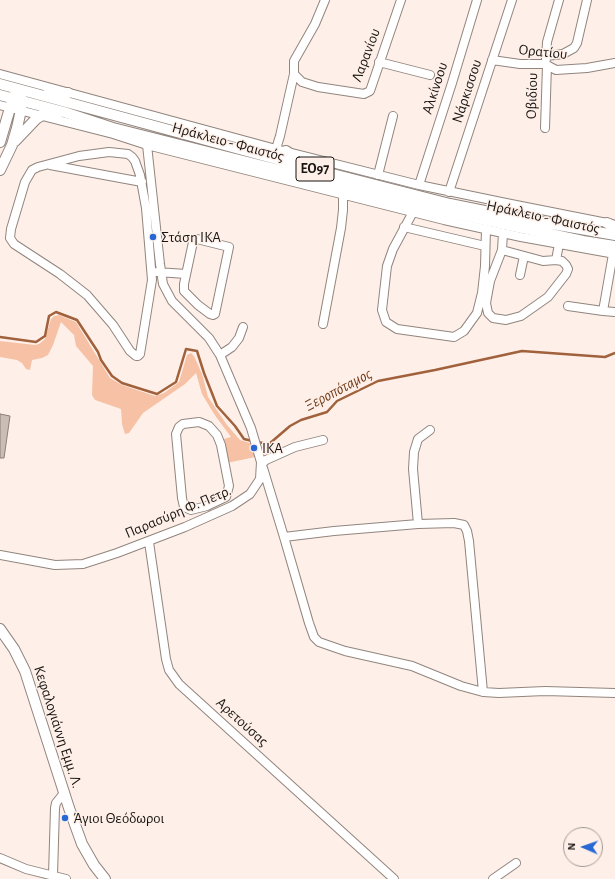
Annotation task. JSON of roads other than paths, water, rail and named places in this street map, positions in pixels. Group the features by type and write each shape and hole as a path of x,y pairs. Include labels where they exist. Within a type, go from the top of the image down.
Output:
{"main road":[{"path":"0,80 4,85"},
{"name":"Ηράκλειο - Φαιστός","path":"4,85 450,204 615,235"},
{"path":"0,142 19,89"},
{"path":"38,94 68,92"},
{"name":"Ηράκλειο - Φαιστός","path":"0,94 13,104 64,112 113,128 429,208 583,241 615,250"},
{"path":"0,98 42,115"},
{"path":"0,170 12,144 19,123 13,104"},
{"path":"12,144 30,123 42,115 64,112"},
{"path":"197,149 217,162"},
{"path":"281,150 313,168"},
{"path":"580,248 615,250"},
{"name":"Κεφαλογιάννη Εμμ. Λ.","path":"0,629 14,648 25,671 82,844 94,865 105,879"}],"street":[{"path":"281,150 280,136 294,74 294,61 315,24 325,0"},
{"name":"Λαρανίου","path":"294,74 302,82 318,87 364,94 370,91 400,0"},
{"name":"Αλκίνοου","path":"419,185 477,0"},
{"name":"Νάρκισσου","path":"449,192 512,0"},
{"name":"Οβιδίου","path":"545,128 547,42 559,0"},
{"path":"546,62 574,48 577,43 587,0"},
{"name":"Ορατίου","path":"492,60 520,64 546,62 556,70 587,68 615,63"},
{"path":"380,62 430,75"},
{"path":"0,74 281,150 419,185 613,223"},
{"path":"42,115 113,134 147,145 343,195 503,233 580,248"},
{"path":"378,174 393,116"},
{"name":"Παρασύρη Φ. Πετρ.","path":"0,555 55,565 69,566 83,564 149,542 209,518 232,506 250,494 260,479 261,463 254,438 246,414 220,355 209,338 172,301 163,284 147,145"},
{"path":"120,152 132,157 136,161 142,182 149,238 152,280 140,354 136,356 128,348 105,315 87,295 60,274 11,241 11,229 27,178 30,172 34,169 46,165 86,154 120,152"},
{"path":"46,165 142,182"},
{"path":"323,324 344,210 343,195"},
{"path":"412,212 393,249 387,266 382,310 386,322 397,329 454,337 464,331 477,312 482,293 485,266 486,229"},
{"path":"404,227 485,246"},
{"path":"502,250 543,261 562,261 568,269 566,274 548,297 521,316 506,320 493,318 488,312 486,303 490,281 502,250 503,233"},
{"path":"197,239 229,247 215,314 210,314 185,293 184,288 186,274 193,242 197,239"},
{"path":"556,260 559,244"},
{"path":"603,311 615,250"},
{"path":"520,275 524,256"},
{"path":"151,272 186,274"},
{"path":"151,287 163,284"},
{"path":"568,306 615,312"},
{"path":"220,355 232,347 239,338 243,327"},
{"path":"193,422 206,424 218,435 221,445 228,482 228,490 226,497 207,506 191,510 186,509 183,503 176,439 177,431 183,424 193,422"},
{"path":"418,524 413,469 414,452 418,439 430,430"},
{"path":"323,440 296,447 261,463 309,624 314,637 319,642 345,651 412,666 461,686 483,692 499,693 545,691 615,693"},
{"path":"207,506 209,518"},
{"path":"284,537 334,530 418,524 460,524 465,527 467,531 483,692"},
{"name":"Αρετούσας","path":"149,542 169,670 180,684 394,879"},
{"path":"53,875 55,808 56,803 64,793"},
{"path":"0,858 38,875 53,875 66,879"},
{"path":"493,879 516,863"}],"waterway":[{"name":"Ξεροπόταμος","path":"0,337 36,342 45,336 49,316 56,312 77,320 112,376 122,383 157,394 176,382 186,349 197,351 217,406 235,426 244,439 252,441"},
{"name":"Ξεροπόταμος","path":"257,442 269,444 290,426 301,420 327,412 337,401 378,381 522,351 605,357 615,353"}],"place":[{"name":"Στάση ΙΚΑ","path":"153,237"},
{"name":"IKA","path":"254,448"},
{"name":"Άγιοι Θεόδωροι","path":"65,818"}]}
